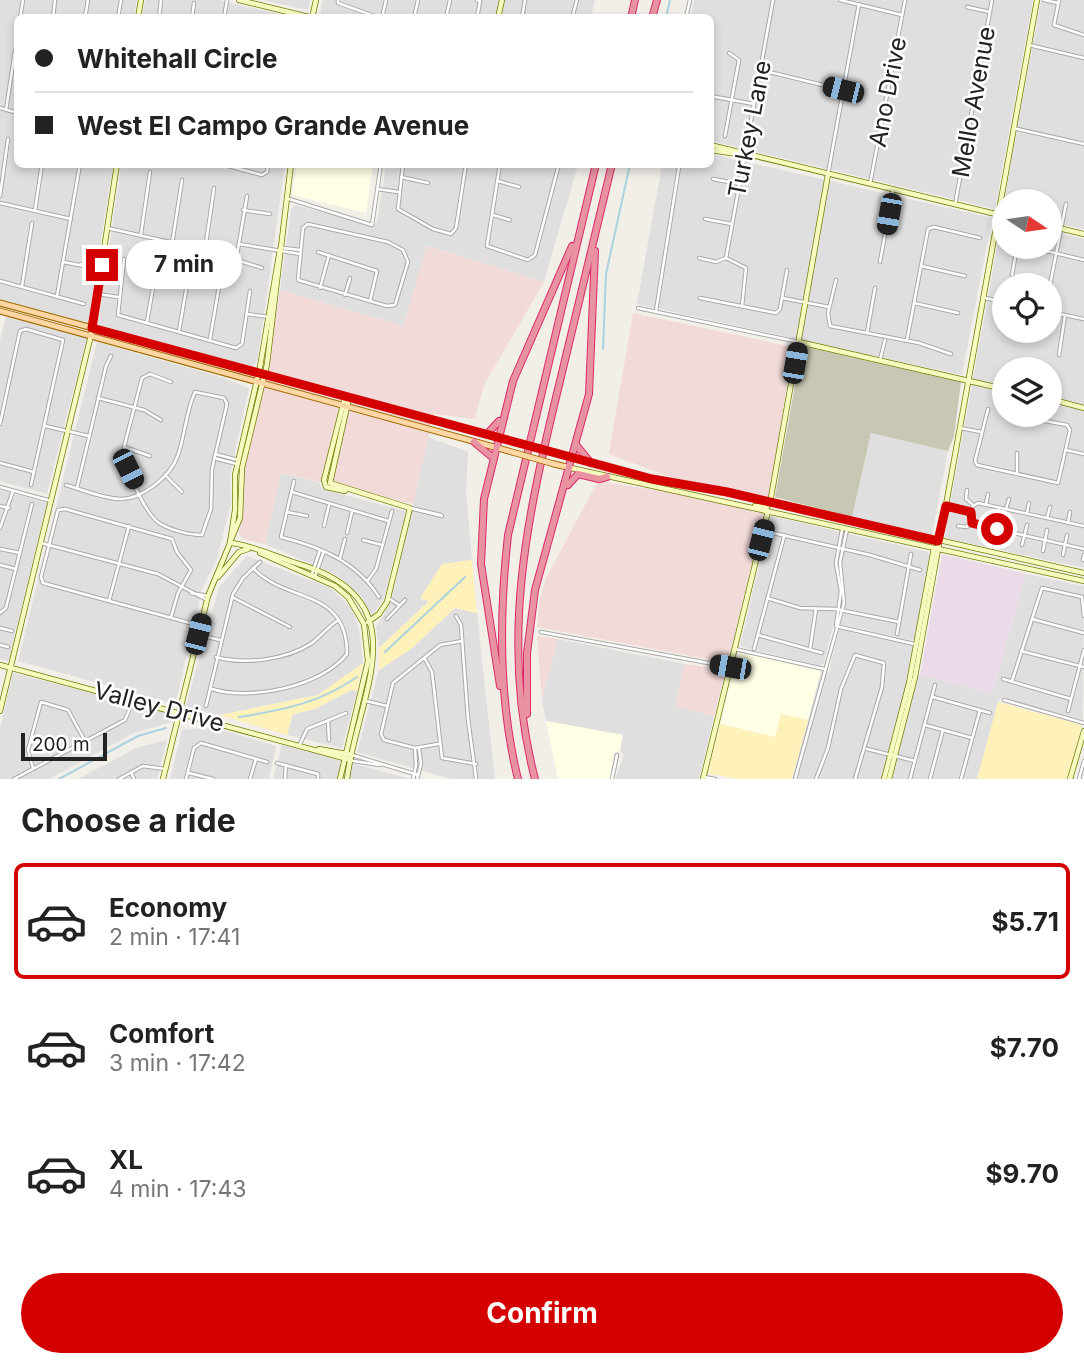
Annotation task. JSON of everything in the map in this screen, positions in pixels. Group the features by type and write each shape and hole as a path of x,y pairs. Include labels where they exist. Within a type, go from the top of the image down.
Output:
{"highway":[{"path":"510,733 501,630 508,535 595,168"},
{"path":"536,779 518,671 519,582 532,497 611,168"},
{"path":"532,767 526,684 528,629 539,570 574,458 590,388 591,291 600,214"},
{"path":"518,779 481,556 482,508 502,416 520,361 556,287 583,218"},
{"path":"487,434 502,416"},
{"path":"474,442 492,457"},
{"path":"577,446 591,463"},
{"path":"564,489 577,475 599,479 607,477"}],"main road":[{"path":"571,468 260,382 92,332 4,304 3,312 92,332 262,374 574,458"}],"street":[{"path":"239,0 299,14"},
{"name":"Turkey Lane","path":"726,258 773,0"},
{"path":"840,0 903,15"},
{"name":"Ano Drive","path":"870,184 905,0"},
{"name":"Mello Avenue","path":"955,205 992,0"},
{"path":"1005,189 1037,0"},
{"path":"1044,0 1058,2 1054,25 1084,35"},
{"path":"338,1 371,14"},
{"path":"193,14 194,3"},
{"path":"744,506 767,507 770,503 859,4"},
{"path":"967,7 990,12"},
{"path":"1029,45 1084,58"},
{"path":"725,135 739,60 729,53"},
{"path":"6,110 14,58"},
{"path":"761,70 843,90"},
{"path":"714,97 754,104"},
{"path":"0,108 14,112"},
{"path":"1013,128 1084,144"},
{"path":"0,196 8,139"},
{"path":"714,149 992,213"},
{"path":"35,211 41,168"},
{"path":"57,296 79,168"},
{"path":"0,711 92,332 116,168"},
{"path":"242,168 265,174 267,168"},
{"path":"270,317 276,295 290,168"},
{"path":"286,198 372,225 380,168"},
{"path":"402,168 398,209 441,232 454,232 465,168"},
{"path":"500,168 487,246 531,259 558,168"},
{"path":"656,312 679,168"},
{"path":"141,235 150,172"},
{"path":"401,177 428,183"},
{"path":"713,179 740,184"},
{"path":"172,244 182,180"},
{"path":"498,181 519,187"},
{"path":"205,250 214,188"},
{"path":"377,189 399,192"},
{"path":"880,262 893,190"},
{"path":"236,261 247,196"},
{"path":"0,202 71,219"},
{"path":"1062,224 1066,204"},
{"path":"243,209 270,214"},
{"path":"493,215 510,220"},
{"path":"705,219 732,224"},
{"path":"22,286 32,223"},
{"path":"313,224 362,239 388,242 399,247 405,254 407,266 393,306 298,280 300,252 306,225 313,224"},
{"path":"107,228 205,250 262,268"},
{"path":"907,342 929,228 981,238"},
{"path":"1062,229 1084,234"},
{"path":"239,244 300,252"},
{"path":"230,543 239,462 262,374 273,280 280,249"},
{"path":"318,252 377,271 370,301"},
{"path":"886,779 919,645 992,254"},
{"path":"1062,254 1084,260"},
{"path":"320,288 329,256"},
{"path":"699,258 716,262 726,258 746,268 742,306"},
{"path":"124,259 117,315 240,348 250,291"},
{"path":"63,262 101,267"},
{"path":"147,323 157,265"},
{"path":"921,265 965,276"},
{"path":"700,298 778,312 787,270"},
{"path":"179,331 189,273"},
{"path":"345,295 350,278"},
{"path":"273,280 276,295"},
{"path":"836,280 828,324 932,346 951,354"},
{"path":"0,281 84,304"},
{"path":"210,340 220,281"},
{"path":"867,333 875,288"},
{"path":"97,294 118,297"},
{"path":"982,297 992,299"},
{"path":"782,298 830,307"},
{"path":"914,303 958,313"},
{"path":"638,308 992,386"},
{"path":"247,314 270,317"},
{"path":"1062,314 1084,319"},
{"path":"1059,355 1065,315"},
{"path":"0,424 22,330 64,342 50,388 45,426 31,485"},
{"path":"880,360 885,338"},
{"path":"77,488 98,398 111,356"},
{"path":"66,485 121,499 139,492 166,476 178,457 195,392 228,401 215,456 211,505 202,535 162,525 151,515 139,492 125,464 124,447 143,375 171,382"},
{"path":"347,397 326,487 425,510 442,516 424,514 410,508"},
{"path":"98,398 133,407 161,420"},
{"path":"1062,403 1084,408"},
{"path":"988,408 976,464 1059,483 1068,426 1062,425"},
{"path":"45,426 89,436"},
{"path":"960,428 981,432"},
{"path":"327,481 337,439"},
{"path":"124,447 150,456"},
{"path":"1066,450 1084,454"},
{"path":"1017,453 1017,474"},
{"path":"215,456 239,462"},
{"path":"574,458 1084,573"},
{"path":"239,462 239,540 347,587 370,621 375,649 347,779"},
{"path":"0,463 34,472"},
{"path":"571,468 1084,581"},
{"path":"166,476 182,492"},
{"path":"294,481 281,537 340,558 367,580 379,597"},
{"path":"0,487 51,501"},
{"path":"967,490 966,499 974,505 986,504 1084,526"},
{"path":"0,528 13,491"},
{"path":"292,492 329,506 388,521"},
{"path":"721,501 724,492"},
{"path":"986,504 988,494"},
{"path":"1006,509 1009,499"},
{"path":"1027,513 1029,503"},
{"path":"2,613 32,504"},
{"path":"972,523 971,512 974,505"},
{"path":"0,506 9,508"},
{"path":"324,526 329,506"},
{"path":"946,506 971,512"},
{"path":"1047,518 1050,507"},
{"path":"364,624 382,612 388,598 410,508"},
{"path":"715,779 703,778 768,511 774,508 790,508"},
{"path":"172,617 182,587 191,573 172,539 65,509 58,510 41,582 190,622"},
{"path":"367,580 375,572 391,511"},
{"path":"287,512 307,516"},
{"path":"347,533 352,512"},
{"path":"1068,523 1070,512"},
{"path":"982,534 986,517"},
{"path":"163,779 208,595 240,518"},
{"path":"1001,541 1007,521"},
{"path":"958,526 967,527 972,523"},
{"path":"972,523 1084,549"},
{"path":"1022,545 1027,525"},
{"path":"109,601 129,526"},
{"path":"795,779 840,610 841,591 836,569 844,529"},
{"path":"1042,551 1047,530"},
{"path":"773,533 870,555 920,570"},
{"path":"1063,555 1068,535"},
{"path":"754,649 784,536"},
{"path":"340,558 345,539"},
{"path":"363,540 382,545"},
{"path":"41,543 164,576 197,598"},
{"path":"230,543 314,572 343,592 364,624 368,662 341,779"},
{"path":"230,543 279,556"},
{"path":"0,548 20,553"},
{"path":"197,598 208,595 234,557 248,549"},
{"path":"314,572 322,550"},
{"path":"897,634 911,554"},
{"path":"1083,560 1084,555"},
{"path":"206,706 232,597 260,562"},
{"path":"0,565 16,569"},
{"path":"212,689 234,695 291,686 321,675 347,654 346,637 338,620 320,601 272,583 253,568"},
{"path":"1012,681 1042,588 1083,597 1084,616"},
{"path":"191,593 208,595"},
{"path":"197,598 199,593"},
{"path":"232,597 290,627"},
{"path":"388,598 399,605"},
{"path":"767,598 899,622"},
{"path":"387,619 405,600"},
{"path":"810,649 816,609"},
{"path":"456,616 461,625 468,719 476,779"},
{"path":"1032,619 1084,633"},
{"path":"216,657 240,662 292,653 315,641 338,620"},
{"path":"836,626 919,645"},
{"path":"0,628 12,631"},
{"path":"541,632 730,667"},
{"path":"198,634 220,640"},
{"path":"757,635 822,653"},
{"path":"438,744 417,748 381,737 387,706 393,683 440,645 462,641"},
{"path":"0,645 8,647"},
{"path":"735,649 825,669"},
{"path":"1068,711 1082,666 1084,650"},
{"path":"1021,651 1082,666"},
{"path":"816,779 830,742 837,701 853,655 884,661 882,687 855,779"},
{"path":"425,659 432,672 438,744 442,758 476,764"},
{"name":"Valley Drive","path":"0,665 380,765 415,777"},
{"path":"1003,679 1071,699"},
{"path":"909,779 936,685"},
{"path":"932,696 990,713"},
{"path":"14,779 127,718 133,700"},
{"path":"366,700 387,706"},
{"path":"1004,700 1084,723"},
{"path":"33,768 28,750 41,702 68,710 85,740"},
{"path":"961,779 980,710"},
{"path":"300,744 307,729 346,713"},
{"path":"328,721 329,740"},
{"path":"924,725 972,738"},
{"path":"930,779 943,730"},
{"path":"1070,779 1084,731"},
{"path":"186,779 197,745 203,743 267,762"},
{"path":"415,777 417,748"},
{"path":"865,748 915,761"},
{"path":"612,779 617,755"},
{"path":"250,779 256,758"},
{"path":"1079,779 1084,761"},
{"path":"277,763 318,777"},
{"path":"285,779 286,765"},
{"path":"119,779 147,766 165,769"},
{"path":"131,772 134,779"},
{"path":"188,773 213,779"}],"shaded area":[{"path":"0,0 137,0 135,14 14,14 14,168 113,168 88,323 0,299"},
{"path":"145,0 218,0 279,14 143,14"},
{"path":"263,0 310,0 308,10"},
{"path":"323,0 595,0 592,14 320,14"},
{"path":"694,0 1033,0 999,189 992,189 992,208 714,142 714,14 692,14"},
{"path":"1041,0 1084,0 1084,229 1062,224 1062,189 1006,189"},
{"path":"714,155 992,218 962,375 637,304 661,168 714,168"},
{"path":"121,168 285,168 257,361 253,367 98,325"},
{"path":"296,168 373,168 366,213 292,195"},
{"path":"386,168 577,168 544,282 428,246 404,326 280,290 291,209 295,205 373,226 377,222"},
{"path":"1062,234 1084,239 1084,568 944,538 992,275 992,343 1062,343 1062,273 992,273 995,259 1062,259"},
{"path":"427,246 544,282 484,385 475,419 434,414 413,504 281,473 265,544 243,539 239,535 244,467 265,385 280,290 403,326"},
{"path":"633,313 793,347 769,499 670,477 609,454"},
{"path":"6,316 87,337 47,494 0,481 0,341"},
{"path":"97,342 224,378 249,388 230,475 231,503 217,559 202,589 176,701 172,703 18,661"},
{"path":"802,346 961,382 954,436 948,451 871,433 852,517 775,497"},
{"path":"871,433 948,451 932,535 852,517"},
{"path":"428,437 468,452 466,491 472,560 442,564 420,599 429,601 379,648 376,627 391,603"},
{"path":"281,473 320,483 322,489 406,511 384,598 371,617 362,597 337,575 265,544"},
{"path":"598,481 692,496 764,512 728,663 537,627 539,603 546,578"},
{"path":"0,490 47,503 8,662 0,659"},
{"path":"771,516 928,552 930,556 916,638 912,641 834,622 824,663 820,666 740,646"},
{"path":"942,554 1026,574 992,694 920,675"},
{"path":"247,556 330,588 352,609 359,629 363,663 318,695 220,715 185,709 219,587"},
{"path":"1026,574 1084,586 1083,720 1000,698 977,779 792,779 821,671 829,673 839,629 914,646 910,672 992,694"},
{"path":"455,608 477,613 495,779 451,779 357,752 379,670 411,649"},
{"path":"537,636 558,639 542,699"},
{"path":"558,639 685,664 675,706 714,716 699,779 615,779 624,755 620,750 623,735 546,721 542,699"},
{"path":"738,652 821,671 808,720 781,714 775,737 720,724"},
{"path":"685,664 726,670 714,716 675,706"},
{"path":"13,673 173,714 172,722 134,733 49,779 0,779 0,728"},
{"path":"351,690 357,691 342,748 287,735 293,714 315,709"},
{"path":"546,721 623,735 620,750 613,754 610,779 558,779"},
{"path":"212,727 276,746 269,779 170,779 182,730"},
{"path":"167,740 157,779 78,779 136,748"},
{"path":"282,745 411,779 273,779"}],"sand":[{"path":"472,560 477,613 455,608 411,649 379,670 379,648 429,601 420,598 442,564"},
{"path":"363,663 357,691 351,690 315,709 293,714 287,735 220,715 318,695"},
{"path":"998,702 1082,725 1068,779 977,779"},
{"path":"781,714 808,720 792,779 737,779 708,773 720,724 775,737"}],"waterway":[{"path":"667,14 670,0"},
{"path":"603,349 606,274 629,168"},
{"path":"385,652 465,577"},
{"path":"239,717 301,704 329,693 357,677"},
{"path":"59,779 138,736 166,728"}],"route":[{"path":"102,265 92,328 431,422 487,434 652,479 727,492 938,541 946,506 951,505 971,512 972,523 997,529"}]}
